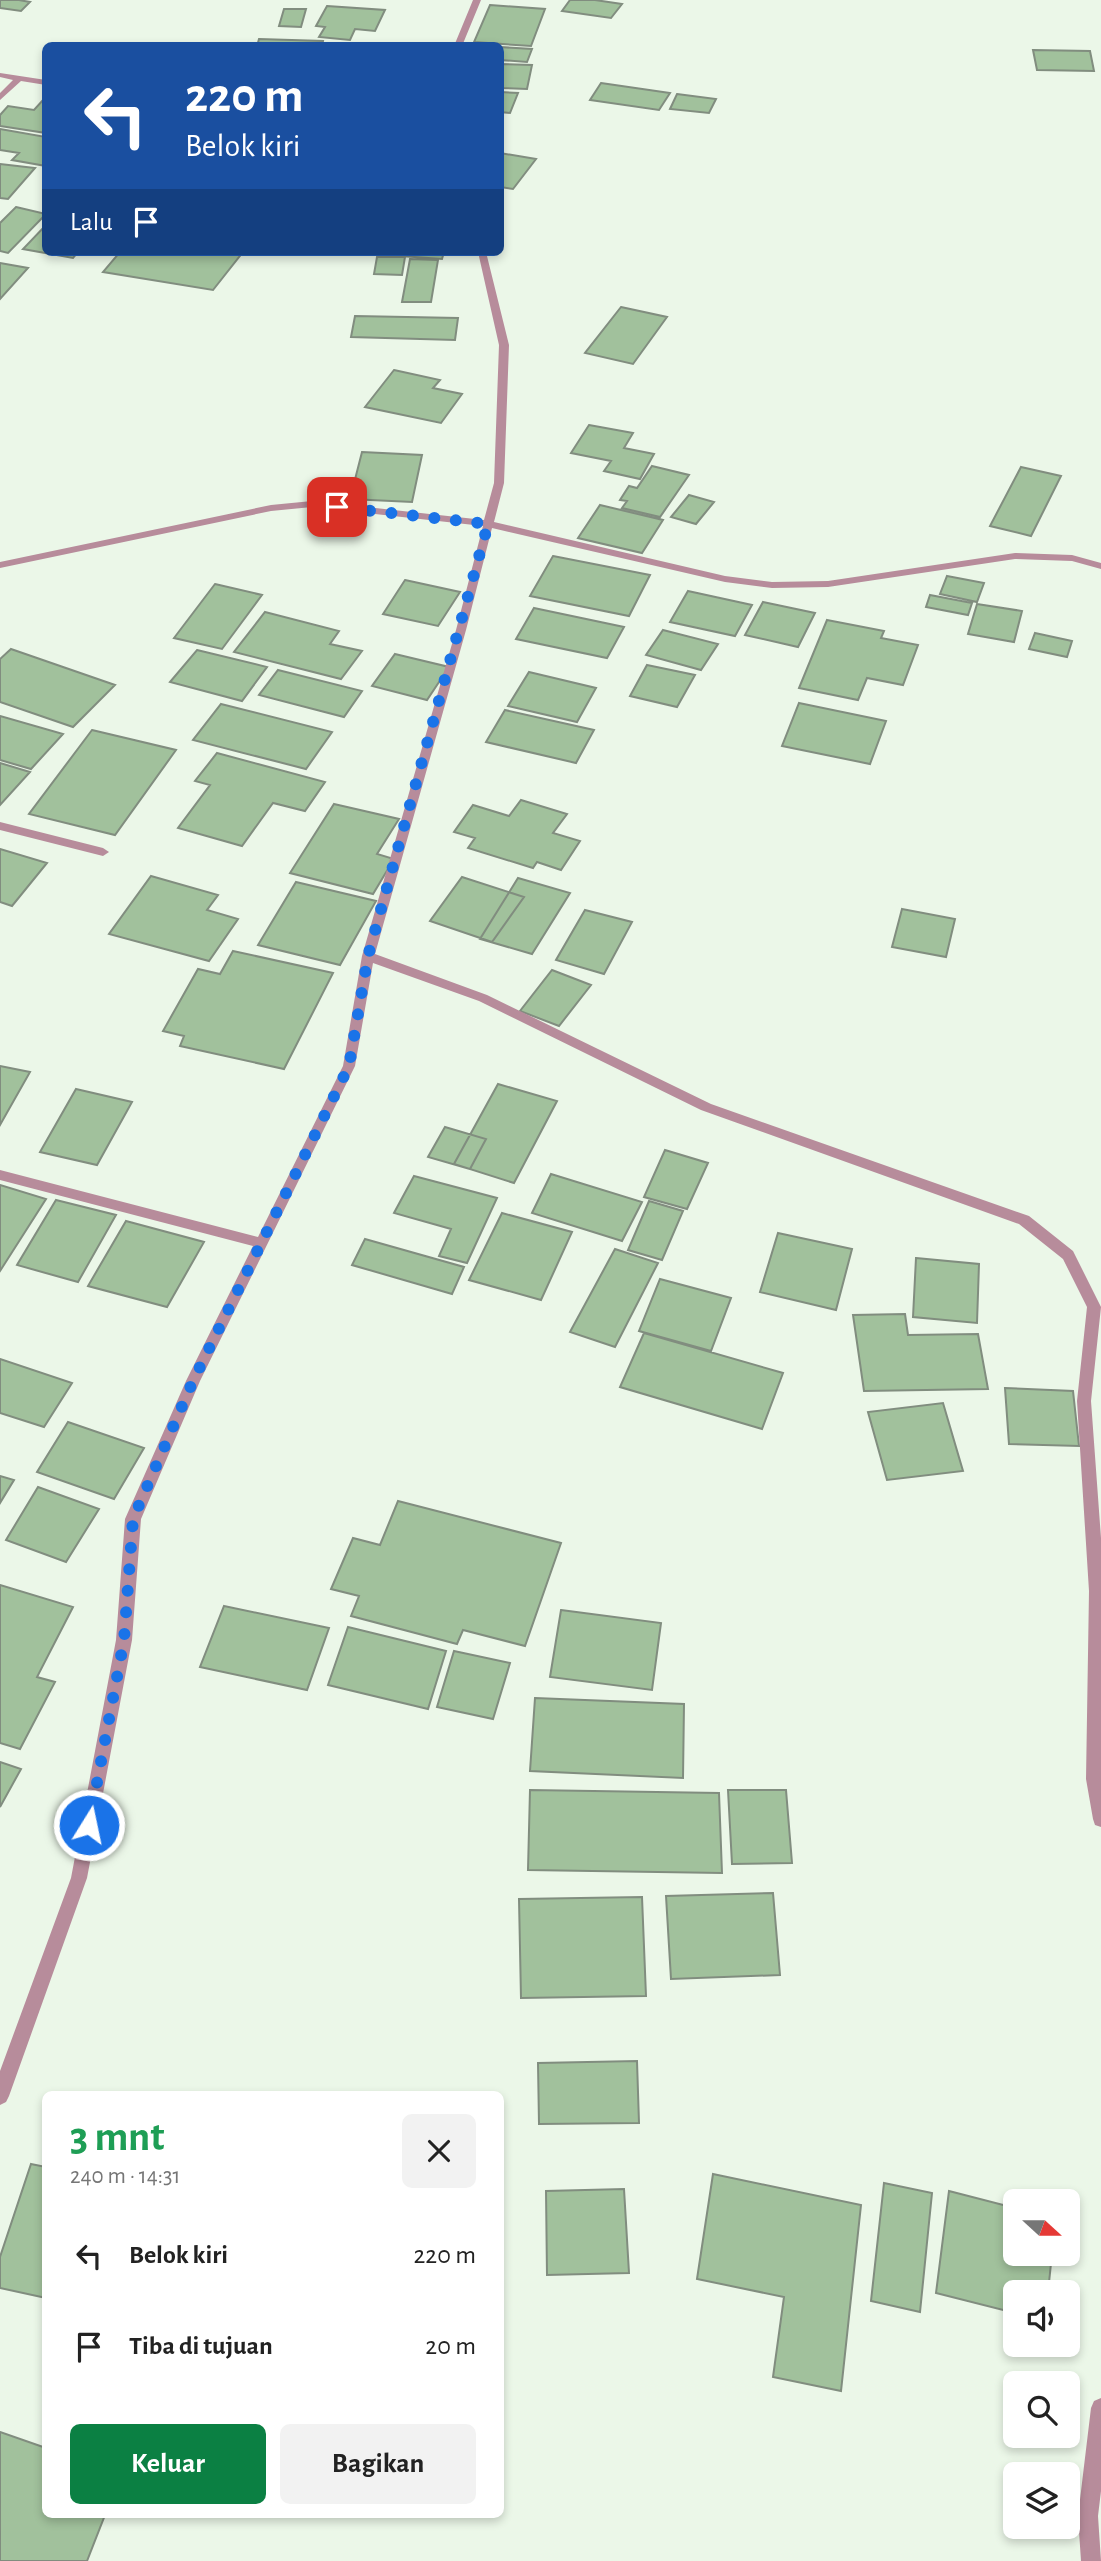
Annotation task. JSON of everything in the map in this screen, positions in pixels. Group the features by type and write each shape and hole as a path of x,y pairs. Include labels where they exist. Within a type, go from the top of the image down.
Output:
{"street":[{"path":"460,42 477,0"},
{"path":"0,75 42,82"},
{"path":"0,98 20,78"},
{"path":"0,2096 79,1878 124,1640 133,1519 193,1381 349,1066 368,956 499,483 504,345 483,256"},
{"path":"0,565 290,505 312,504 488,524 725,579 772,585 828,584 1015,556 1072,558 1101,566"},
{"path":"0,826 103,852"},
{"path":"368,956 483,998 706,1107 1024,1220 1068,1255 1094,1307 1084,1401 1097,1591 1094,1779 1101,1819"},
{"path":"0,1175 261,1243"},
{"path":"1091,2561 1088,2516 1101,2407"}],"building":[{"path":"0,0 30,2 21,11 0,8"},
{"path":"570,0 622,4 611,18 562,11"},
{"path":"490,5 545,9 531,46 504,42 474,42"},
{"path":"327,6 385,10 375,31 355,29 350,40 319,37 325,27 316,26"},
{"path":"284,9 306,9 301,27 279,26"},
{"path":"259,39 323,41 323,42 258,42"},
{"path":"504,47 532,49 527,62 504,60"},
{"path":"1033,50 1090,51 1094,71 1037,70"},
{"path":"504,64 532,65 527,89 504,88"},
{"path":"601,83 670,93 659,110 590,100"},
{"path":"504,92 518,93 510,113 504,112"},
{"path":"677,94 716,99 709,113 670,109"},
{"path":"42,101 42,132 0,126 0,115 8,106 34,110"},
{"path":"0,129 42,136 42,165 12,160 19,153 0,150"},
{"path":"504,154 536,159 513,189 504,188"},
{"path":"0,164 35,168 8,199 0,198"},
{"path":"16,207 42,213 42,218 8,253 0,251 0,223"},
{"path":"42,229 42,252 23,249"},
{"path":"117,256 240,256 213,290 103,272"},
{"path":"401,256 443,256 442,259"},
{"path":"377,257 405,257 402,275 374,274"},
{"path":"410,259 438,260 431,302 402,302"},
{"path":"0,263 28,268 0,299"},
{"path":"621,307 667,317 633,364 585,353"},
{"path":"355,316 458,318 455,340 351,337"},
{"path":"394,370 440,380 433,388 462,394 441,423 365,407"},
{"path":"589,425 633,433 624,448 654,454 640,479 604,471 611,461 571,453"},
{"path":"362,452 422,455 412,502 350,499"},
{"path":"652,466 689,475 660,517 622,508 627,501 620,500 629,486 637,488"},
{"path":"1021,467 1061,476 1031,536 990,526"},
{"path":"689,495 714,502 696,524 671,517"},
{"path":"600,505 663,520 642,553 578,538"},
{"path":"553,556 650,575 629,616 530,596"},
{"path":"947,576 984,583 977,602 940,594"},
{"path":"405,580 460,592 438,626 383,614"},
{"path":"215,584 262,595 222,649 174,638"},
{"path":"688,591 752,605 735,636 670,622"},
{"path":"930,595 972,603 968,615 926,607"},
{"path":"763,602 815,613 798,647 745,635"},
{"path":"977,604 1022,611 1014,642 968,634"},
{"path":"534,608 624,627 607,658 516,639"},
{"path":"265,612 339,631 330,644 362,651 341,679 234,652"},
{"path":"827,620 884,631 881,638 918,645 903,685 867,678 858,700 799,688"},
{"path":"663,630 718,644 701,670 646,655"},
{"path":"1035,633 1072,641 1067,657 1029,649"},
{"path":"11,649 115,685 73,727 0,702 0,659"},
{"path":"197,650 267,667 242,701 170,682"},
{"path":"395,654 449,667 427,700 372,686"},
{"path":"647,665 695,675 677,707 630,696"},
{"path":"278,670 362,691 344,717 259,695"},
{"path":"529,672 596,688 577,722 508,706"},
{"path":"799,703 886,721 870,764 782,746"},
{"path":"221,704 332,732 306,769 193,740"},
{"path":"505,710 594,730 576,763 486,742"},
{"path":"0,716 63,734 31,769 0,760"},
{"path":"92,730 176,750 115,835 29,814"},
{"path":"217,753 325,782 305,811 273,803 242,846 178,828 210,785 195,781"},
{"path":"0,763 30,772 0,805"},
{"path":"521,800 567,814 553,833 580,841 561,870 537,862 533,868 468,848 475,838 454,832 473,805 509,816"},
{"path":"334,804 399,819 377,854 394,859 373,894 290,873"},
{"path":"0,849 47,863 12,906 0,902"},
{"path":"151,876 218,895 207,910 238,919 209,961 109,934"},
{"path":"462,877 524,897 492,942 430,921"},
{"path":"518,878 570,893 532,954 480,939"},
{"path":"296,882 376,901 340,965 258,945"},
{"path":"902,909 955,919 946,957 892,947"},
{"path":"585,910 632,922 604,974 556,960"},
{"path":"233,951 333,973 284,1069 180,1046 184,1036 163,1031 198,969 220,974"},
{"path":"552,970 591,985 559,1026 520,1011"},
{"path":"0,1066 30,1072 0,1125"},
{"path":"498,1084 557,1101 514,1183 454,1164"},
{"path":"76,1089 132,1102 97,1165 40,1152"},
{"path":"445,1127 486,1139 470,1169 428,1157"},
{"path":"665,1150 708,1163 687,1209 644,1197"},
{"path":"551,1174 642,1202 622,1241 532,1213"},
{"path":"414,1176 497,1198 467,1263 439,1256 451,1229 394,1213"},
{"path":"0,1185 46,1199 0,1271"},
{"path":"56,1200 116,1215 78,1282 17,1265"},
{"path":"649,1201 683,1211 662,1260 628,1250"},
{"path":"502,1213 572,1232 541,1300 469,1280"},
{"path":"126,1221 204,1242 167,1307 88,1286"},
{"path":"778,1233 852,1249 836,1310 760,1292"},
{"path":"365,1239 464,1267 452,1294 352,1265"},
{"path":"615,1249 658,1263 615,1347 570,1332"},
{"path":"916,1258 979,1264 977,1323 913,1317"},
{"path":"660,1279 731,1298 711,1351 639,1331"},
{"path":"905,1314 908,1335 978,1334 988,1389 864,1391 853,1315"},
{"path":"644,1333 783,1373 762,1429 620,1387"},
{"path":"0,1359 72,1383 44,1427 0,1413"},
{"path":"1005,1388 1073,1391 1079,1446 1009,1444"},
{"path":"943,1403 963,1471 887,1480 868,1412"},
{"path":"68,1422 144,1448 114,1499 37,1472"},
{"path":"0,1476 14,1480 0,1503"},
{"path":"38,1487 99,1509 66,1562 6,1540"},
{"path":"398,1501 561,1543 525,1646 463,1630 457,1644 351,1616 359,1596 331,1589 353,1538 380,1545"},
{"path":"0,1585 73,1607 37,1677 55,1682 20,1749 0,1743"},
{"path":"224,1606 329,1628 307,1690 200,1667"},
{"path":"561,1610 661,1623 652,1690 550,1677"},
{"path":"348,1627 446,1651 428,1709 328,1685"},
{"path":"454,1651 510,1663 493,1719 437,1707"},
{"path":"535,1698 684,1704 683,1778 530,1771"},
{"path":"0,1762 21,1769 0,1807"},
{"path":"530,1790 719,1793 722,1873 528,1870"},
{"path":"728,1790 786,1790 792,1863 732,1864"},
{"path":"773,1893 780,1975 671,1979 666,1896"},
{"path":"642,1897 646,1996 521,1998 519,1899"},
{"path":"637,2061 639,2123 539,2124 538,2063"},
{"path":"31,2164 42,2166 42,2297 0,2288 0,2257"},
{"path":"713,2174 861,2205 841,2391 773,2377 784,2297 697,2279"},
{"path":"884,2183 932,2193 920,2312 871,2301"},
{"path":"624,2189 629,2273 547,2275 546,2191"},
{"path":"949,2191 1003,2205 1003,2266 1051,2266 1049,2280 1003,2280 1003,2310 936,2293"},
{"path":"0,2432 42,2447 42,2518 104,2518 87,2561 0,2561"}],"route":[{"path":"89,1825 124,1640 133,1519 193,1381 349,1066 368,956 488,524 337,507"}]}
